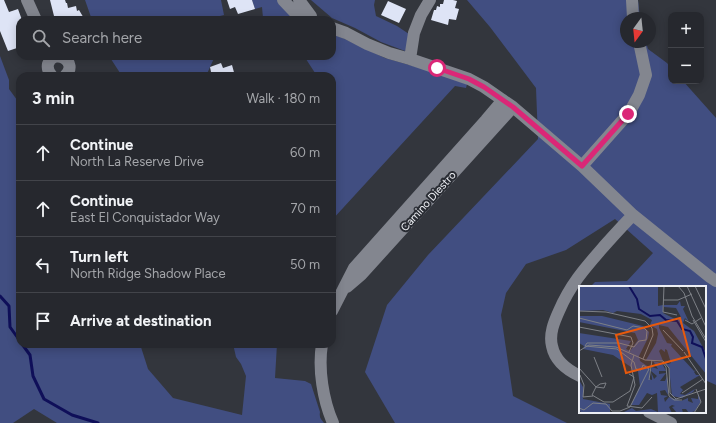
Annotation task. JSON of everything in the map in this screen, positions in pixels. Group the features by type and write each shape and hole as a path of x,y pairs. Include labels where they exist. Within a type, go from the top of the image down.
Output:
{"street":[{"path":"27,0 34,16"},
{"path":"283,0 298,16"},
{"path":"298,0 311,16"},
{"path":"410,59 414,33 421,15 430,0"},
{"path":"632,0 633,12"},
{"path":"336,29 389,53 469,79 484,87 513,107 582,166 633,215 716,281"},
{"path":"582,166 628,114 639,95 646,75 640,48"},
{"path":"49,72 48,65 51,60"},
{"path":"66,60 69,67 68,72"},
{"name":"Camino Diestro","path":"336,303 354,268 481,126 502,100"},
{"name":"Camino Diestro","path":"341,293 361,275 513,107"},
{"path":"579,376 573,373 562,364 555,354 552,347 551,336 554,322 563,301 584,269 633,215"},
{"path":"321,348 322,380 325,398 333,423"},
{"path":"652,413 671,423"}],"shaded area":[{"path":"85,0 221,0 224,15 220,16 91,16"},
{"path":"252,0 279,0 291,16 263,16 262,7 255,9"},
{"path":"311,0 375,0 374,5 376,16 397,26 409,34 408,47 405,51 381,42 336,20 336,16 330,16"},
{"path":"467,0 638,0 639,12 620,12 620,48 648,48 668,64 668,84 686,84 716,118 716,385 706,380 706,286 591,286 595,282 627,281 653,253 615,219 566,250 526,264 506,293 501,315 513,396 567,423 395,423 365,372 387,305 428,255 538,139 536,88 490,27"},
{"path":"336,35 385,58 427,70 467,84 466,88 455,86 336,216 336,72 314,72 307,60 336,60"},
{"path":"0,56 9,80 9,89 16,99 16,348 141,348 148,369 173,398 242,415 246,376 236,357 234,348 277,348 275,378 305,381 311,384 320,412 320,417 324,423 57,423 34,409 13,423 0,423"},
{"path":"112,60 213,60 208,72 119,72"}],"building":[{"path":"0,0 4,0 9,12 18,9 21,16 16,16 16,48 8,51 0,31"},
{"path":"50,0 65,0 68,8 76,6 77,11 79,10 83,16 54,16"},
{"path":"227,0 252,0 255,9 238,14 235,7 230,9"},
{"path":"444,0 457,1 455,8 459,9 456,20 449,19 448,25 431,20 434,10 436,10 437,6 440,7 440,4 443,4"},
{"path":"388,1 406,9 399,23 381,15"},
{"path":"221,63 223,68 232,65 234,72 211,72 210,67"}],"waterway":[{"path":"0,296 9,306 10,327 16,335"},
{"path":"25,348 30,355 33,376 44,399 72,415 98,423"}],"route":[{"path":"437,68 469,79 484,87 513,107 582,166 628,114"}]}
